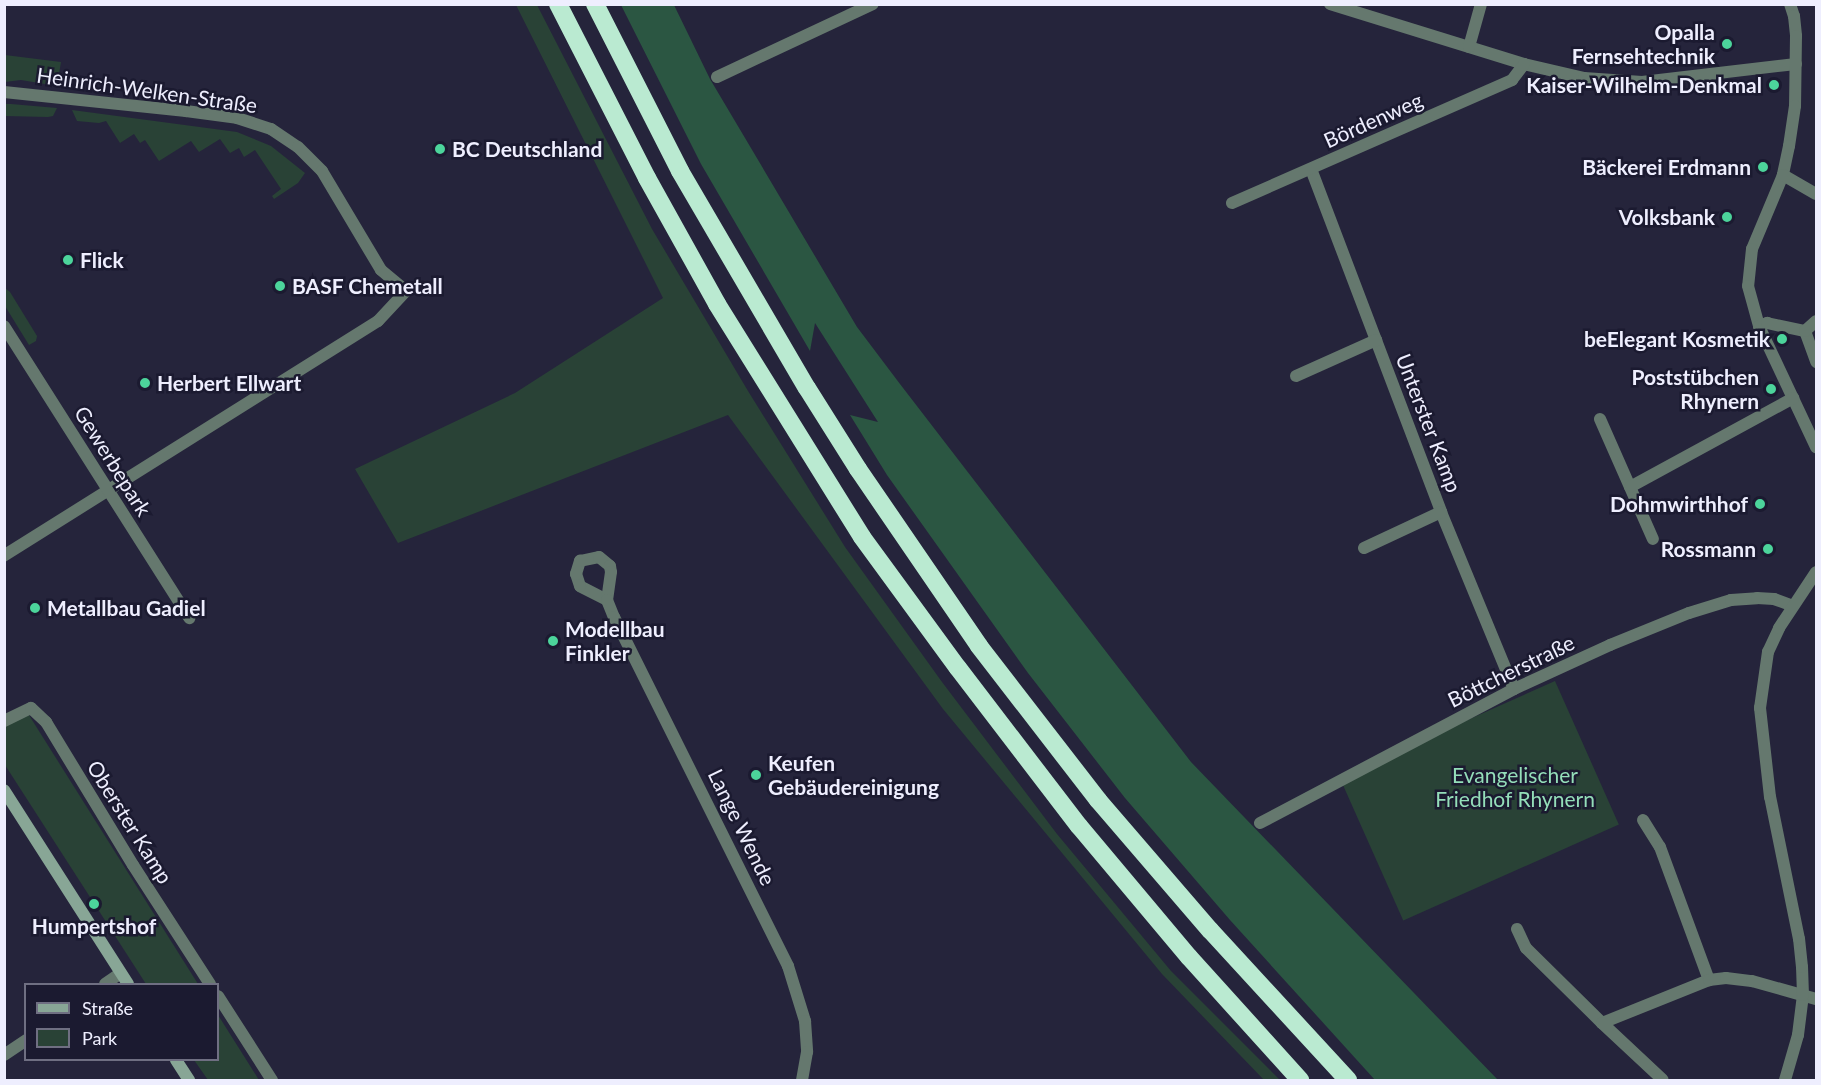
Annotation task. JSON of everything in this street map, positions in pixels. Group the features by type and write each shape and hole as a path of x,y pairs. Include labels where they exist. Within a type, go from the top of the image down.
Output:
{"highway":[{"path":"558,4 647,178 712,294 862,537 957,668 1079,826 1189,957 1300,1080"},
{"path":"595,4 680,171 794,368 858,469 979,646 1098,800 1225,947 1348,1080"}],"main road":[{"path":"4,790 127,983"},
{"path":"177,1061 189,1080"}],"street":[{"path":"717,77 873,4"},
{"path":"1330,4 1524,64 1584,78 1642,82 1796,64"},
{"path":"1469,47 1481,4"},
{"path":"1790,4 1796,29 1795,106 1783,175 1756,239 1749,267 1749,297 1816,447"},
{"name":"Bördenweg","path":"1232,203 1512,80 1524,64"},
{"name":"Heinrich-Welken-Straße","path":"4,92 196,112 237,118 271,129 298,147 322,171 381,270 406,291 378,321 4,556"},
{"name":"Unterster Kamp","path":"1311,169 1442,512 1514,689"},
{"path":"1783,175 1816,194"},
{"path":"1805,331 1816,321"},
{"path":"1760,326 1767,323 1805,331"},
{"name":"Gewerbepark","path":"4,326 189,618"},
{"path":"1805,331 1816,362"},
{"path":"1296,376 1376,340"},
{"path":"1630,487 1793,398"},
{"path":"1600,419 1653,539"},
{"path":"1364,548 1442,512"},
{"path":"1785,1080 1797,1035 1803,995 1799,939 1770,798 1760,708 1767,652 1793,606 1816,572"},
{"name":"Böttcherstraße","path":"1260,823 1514,689 1610,645 1689,613 1731,600 1756,598 1774,600 1793,606"},
{"name":"Lange Wende","path":"607,600 788,966 804,1021 807,1052 802,1080"},
{"name":"Oberster Kamp","path":"4,721 31,708 46,722 133,865 209,983"},
{"path":"1643,820 1660,847 1709,980"},
{"path":"1517,929 1526,948 1663,1080"},
{"path":"106,983 121,973"},
{"path":"1602,1023 1709,980 1741,979 1816,999"},
{"path":"219,998 272,1080"},
{"path":"4,1055 24,1041"}],"green space":[{"path":"516,5 537,5 652,229 748,391 845,547 942,682 1057,834 1171,971 1280,1080 1264,1080 1162,974 943,709 728,415 398,543 355,469 515,393 663,298"},
{"path":"621,5 674,5 710,79 857,327 900,384 1191,762 1498,1080 1375,1080 1230,920 1125,798 1028,673 887,475 850,415 878,422 815,323 810,351 701,164"},
{"path":"5,55 61,62 57,86 21,80 5,82"},
{"path":"5,104 57,108 53,116 48,117 5,116"},
{"path":"72,110 237,132 271,146 305,173 298,183 274,199 272,196 281,189 255,150 244,157 239,148 230,153 220,139 199,152 191,141 159,161 145,140 140,143 134,134 120,143 106,121 99,123 77,121"},
{"path":"5,288 10,292 37,336 36,341 29,345 5,306"},
{"name":"Evangelischer Friedhof Rhynern","path":"1555,681 1619,824 1403,920 1339,777"},
{"path":"27,712 197,983 145,983 5,765 5,726"},
{"path":"219,1017 259,1080 208,1080 195,1061 219,1061"}],"place":[{"name":"Opalla Fernsehtechnik","path":"1727,44"},
{"name":"Kaiser-Wilhelm-Denkmal","path":"1774,85"},
{"name":"BC Deutschland","path":"440,149"},
{"name":"Bäckerei Erdmann","path":"1763,167"},
{"name":"Volksbank","path":"1727,217"},
{"name":"Flick","path":"68,260"},
{"name":"BASF Chemetall","path":"280,286"},
{"name":"beElegant Kosmetik","path":"1782,339"},
{"name":"Herbert Ellwart","path":"145,383"},
{"name":"Poststübchen Rhynern","path":"1771,389"},
{"name":"Dohmwirthhof","path":"1760,504"},
{"name":"Rossmann","path":"1768,549"},
{"name":"Metallbau Gadiel","path":"35,608"},
{"name":"Modellbau Finkler","path":"553,641"},
{"name":"Keufen Gebäudereinigung","path":"756,775"},
{"name":"Humpertshof","path":"94,904"}]}
